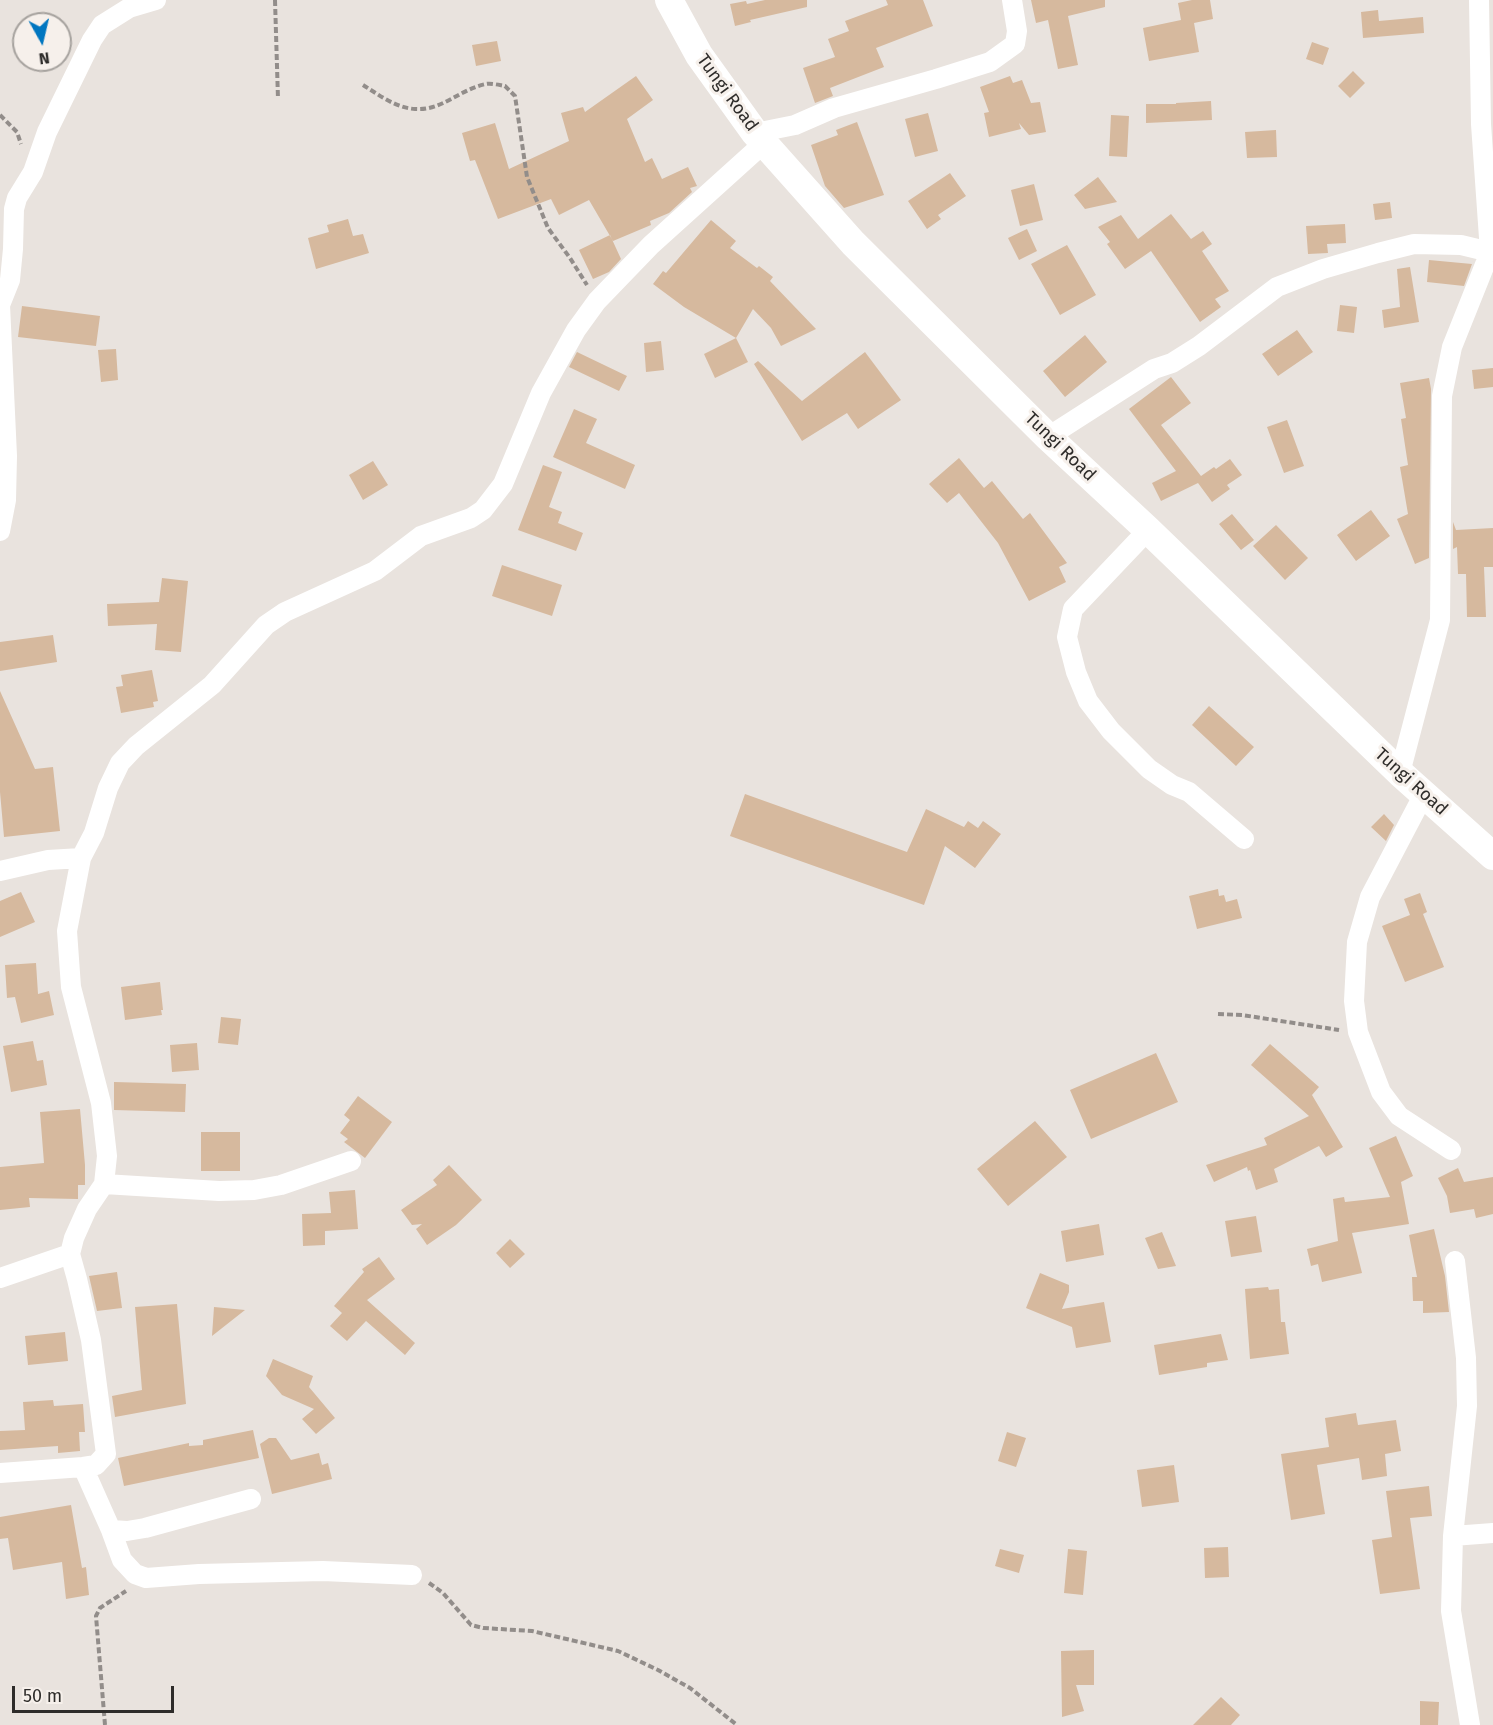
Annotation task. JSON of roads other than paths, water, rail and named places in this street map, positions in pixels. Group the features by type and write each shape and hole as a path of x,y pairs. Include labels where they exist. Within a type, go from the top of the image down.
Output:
{"main road":[{"name":"Tungi Road","path":"669,0 699,56 759,138 853,243 1048,437 1400,773 1493,856"}],"street":[{"path":"0,531 6,500 7,456 0,305 10,280 14,209 17,198 33,172 47,132 92,40 102,25 129,8 156,0"},
{"path":"0,1473 96,1465 106,1454 91,1340 70,1254 74,1238 87,1209 104,1184 107,1156 101,1103 71,987 67,932 81,858 94,833 108,788 120,763 136,746 212,685 266,625 285,612 375,571 421,536 471,518 483,510 503,484 541,393 576,330 597,301 759,138 834,108 990,62 1015,44 1017,31 1012,0"},
{"path":"1400,773 1440,620 1442,396 1452,347 1492,251 1481,124 1487,32 1479,0"},
{"path":"1048,437 1154,369 1172,363 1199,346 1277,287 1323,269 1414,244 1461,245 1492,251"},
{"path":"1148,530 1073,609 1067,637 1076,672 1088,701 1111,731 1149,769 1172,785 1188,792 1244,839"},
{"path":"1424,794 1370,897 1357,942 1354,1001 1358,1032 1381,1092 1399,1116 1451,1150"},
{"path":"0,871 48,860 81,858"},
{"path":"104,1184 219,1191 254,1190 281,1185 351,1161"},
{"path":"0,1278 70,1254"},
{"path":"1455,1261 1466,1358 1467,1407 1453,1536 1451,1611 1470,1725"},
{"path":"83,1467 122,1560 135,1575 146,1578 199,1574 323,1571 412,1575"},
{"path":"111,1530 127,1531 145,1528 251,1499"},
{"path":"1453,1536 1493,1533"}]}
